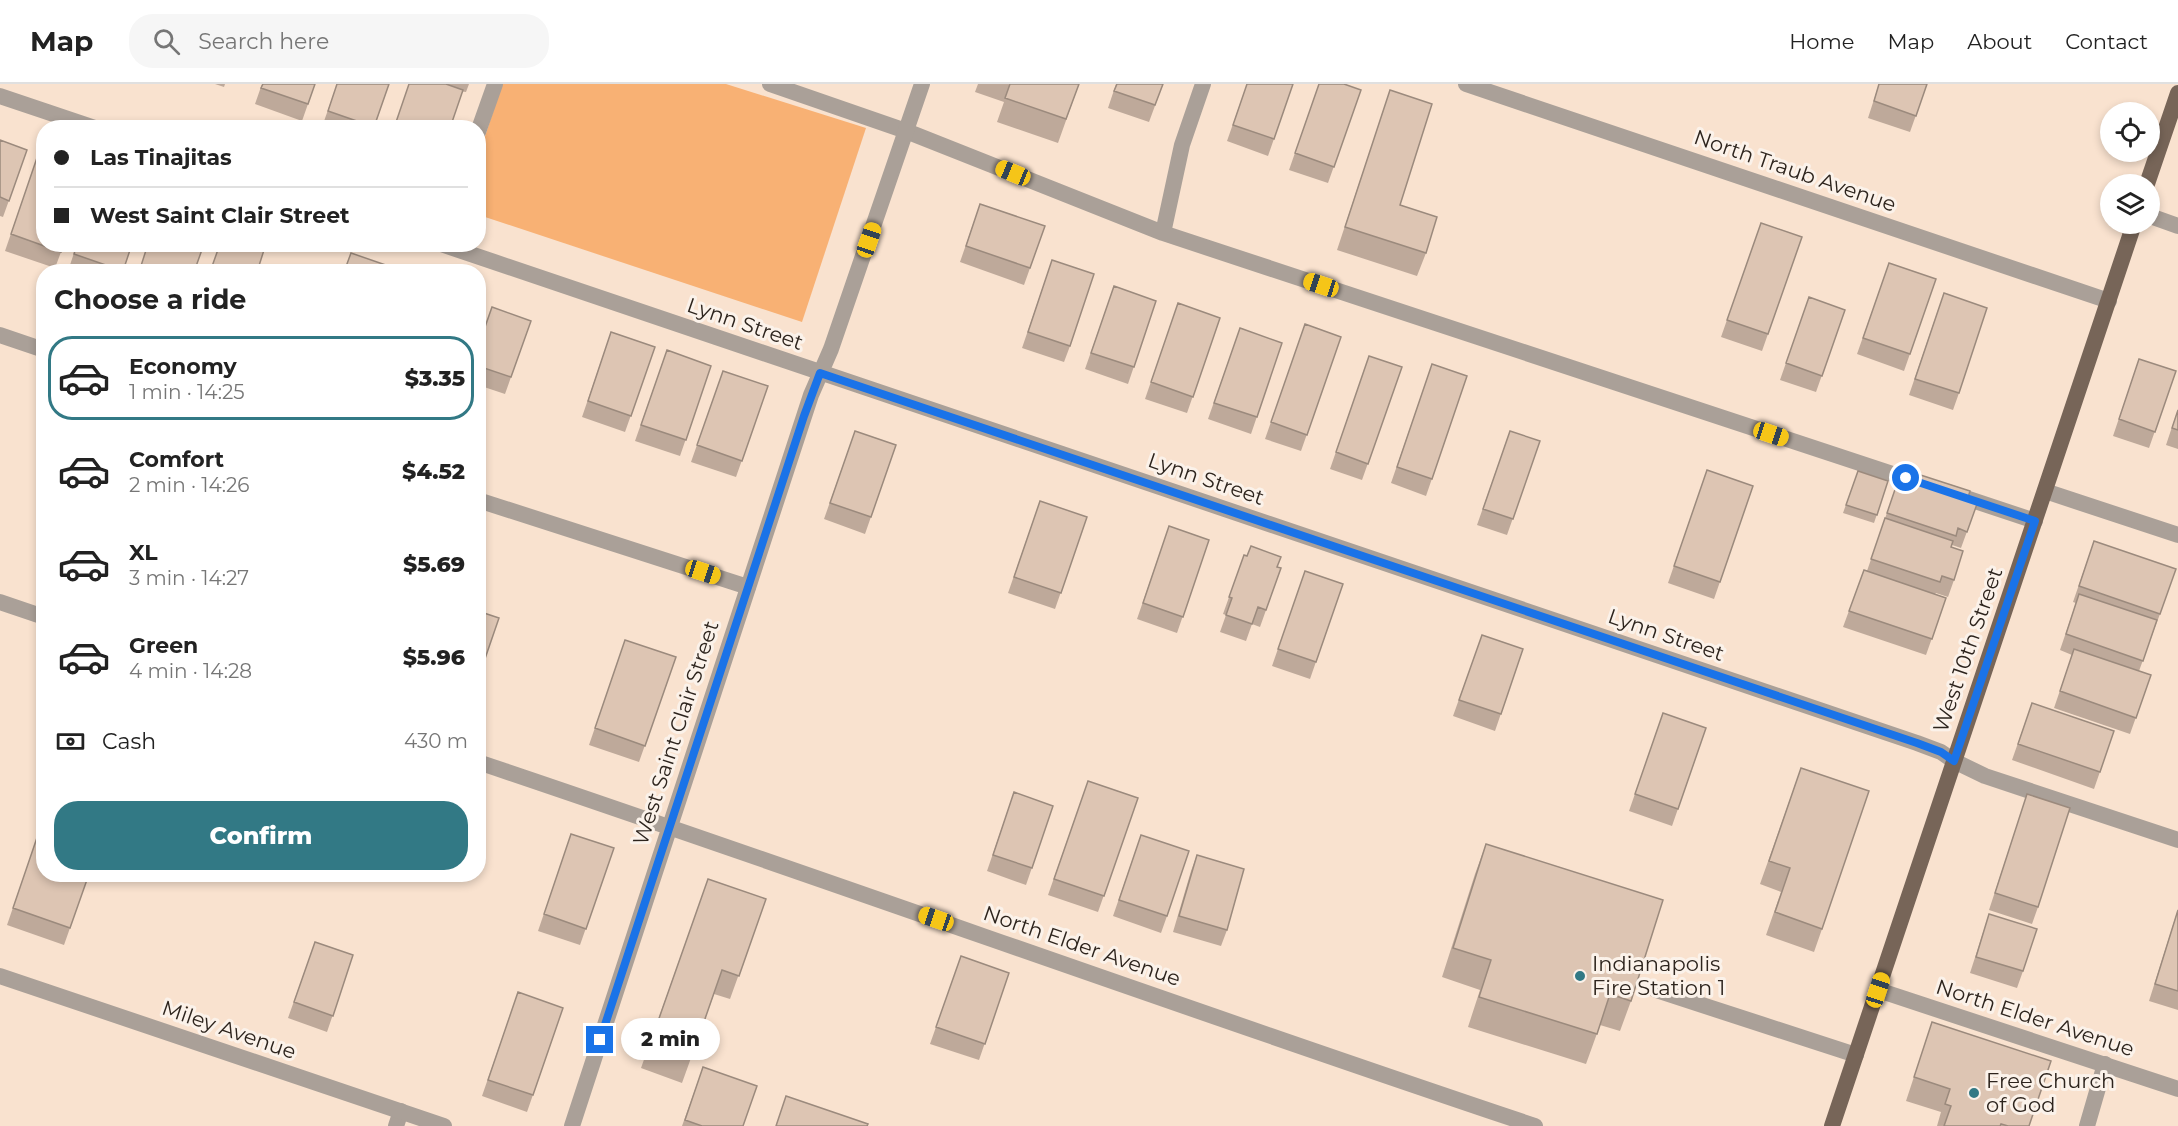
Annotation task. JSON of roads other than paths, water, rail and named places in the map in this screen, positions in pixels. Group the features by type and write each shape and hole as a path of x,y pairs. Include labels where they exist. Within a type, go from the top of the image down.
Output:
{"main road":[{"path":"2151,174 2178,93"},
{"name":"West 10th Street","path":"1832,1126 2131,234"}],"street":[{"path":"482,120 495,84"},
{"path":"770,84 906,130 1163,233 2035,521"},
{"name":"West Saint Clair Street","path":"572,1126 811,395 831,349 922,84"},
{"path":"1163,233 1182,145 1203,84"},
{"name":"North Traub Avenue","path":"1466,84 2109,301"},
{"path":"0,96 71,120"},
{"path":"2160,220 2178,226"},
{"name":"Lynn Street","path":"465,252 1917,743 1941,752 1985,776 2178,840"},
{"path":"0,335 36,347"},
{"path":"2045,491 2178,535"},
{"path":"486,503 748,587"},
{"path":"0,602 36,613"},
{"name":"North Elder Avenue","path":"486,765 1535,1126"},
{"name":"Miley Avenue","path":"0,976 398,1119 444,1126"},
{"path":"1656,990 1856,1055"},
{"name":"North Elder Avenue","path":"1878,990 2178,1089"},
{"path":"2087,1126 2105,1064"}],"place":[{"name":"Indianapolis Fire Station 1","path":"1580,976"},
{"name":"Free Church of God","path":"1974,1093"}]}
